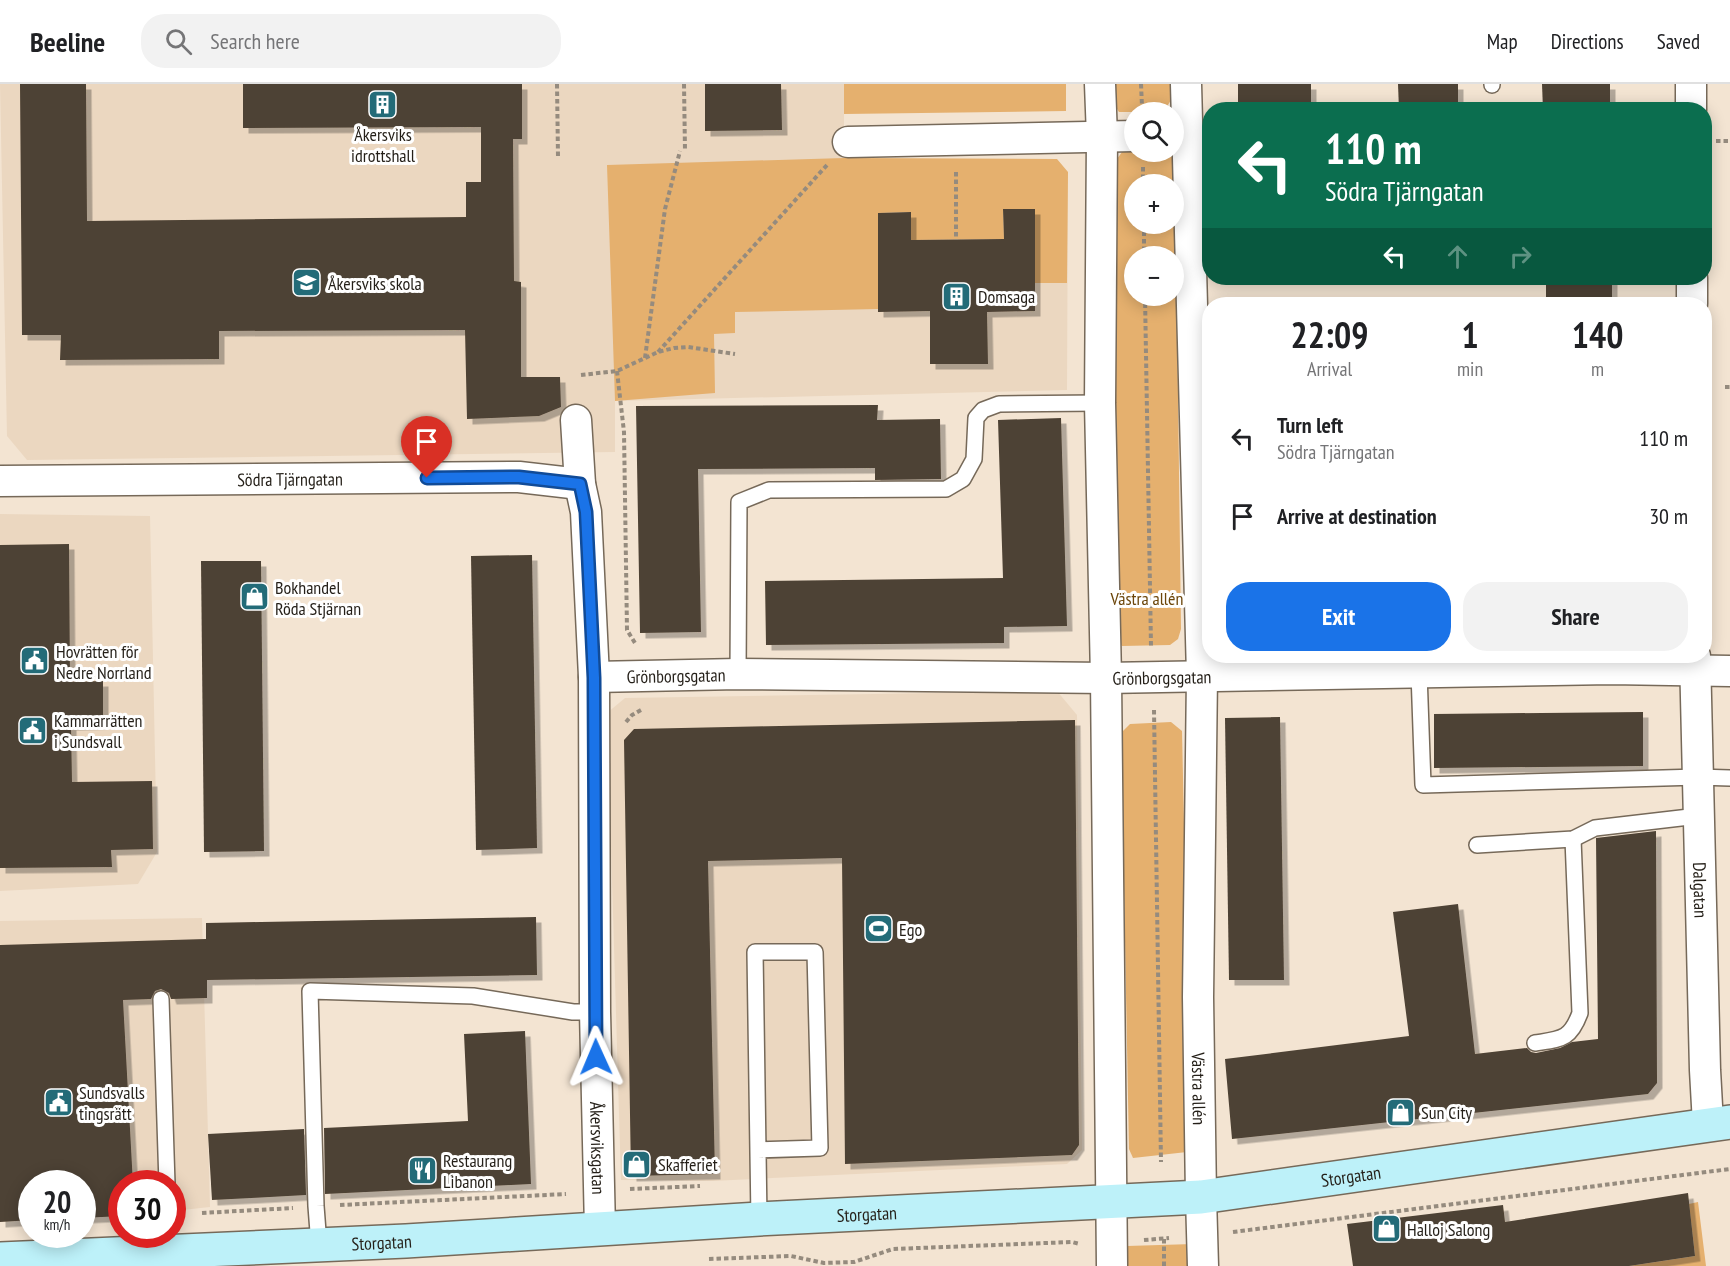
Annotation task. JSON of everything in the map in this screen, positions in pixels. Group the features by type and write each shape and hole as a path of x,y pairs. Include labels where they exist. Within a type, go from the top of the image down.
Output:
{"street":[{"path":"1100,84 1102,137 1100,404 1106,678 1112,1266"},
{"name":"Västra allén","path":"1184,102 1186,84"},
{"path":"1691,84 1691,102"},
{"path":"848,142 1124,136"},
{"name":"Västra allén","path":"1181,162 1202,675 1198,986 1203,1266"},
{"name":"Åkersviksgatan","path":"576,420 580,484 586,512 594,678 595,1011 600,1229"},
{"name":"Södra Tjärngatan","path":"0,482 519,477 580,484"},
{"name":"Grönborgsgatan","path":"594,678 738,674 1106,678 1419,673 1695,663 1730,671"},
{"name":"Dalgatan","path":"1695,663 1705,1070 1719,1123"},
{"name":"Storgatan","path":"186,1243 319,1245 759,1219 1201,1197 1719,1123"},
{"name":"Storgatan","path":"0,1259 116,1248"}],"lane":[{"path":"738,674 739,502 769,490 946,489 963,479 974,459 976,418 983,410 999,404 1100,404"},
{"path":"1419,673 1423,785 1730,778"},
{"path":"1477,845 1573,839 1595,828 1698,816"},
{"path":"1535,1043 1560,1039 1574,1030 1580,1013 1573,839"},
{"path":"758,1150 820,1148 815,952 755,952 759,1219"},
{"path":"319,1245 310,991 473,996 573,1012 595,1011"},
{"path":"161,999 167,1170"}],"path":[{"path":"557,84 558,157"},
{"path":"645,358 665,208 682,151 684,84"},
{"path":"1141,84 1142,102"},
{"path":"1716,141 1730,141"},
{"path":"658,352 848,142"},
{"path":"956,166 956,240"},
{"path":"1145,306 1161,1162"},
{"path":"581,375 617,371 658,352 688,347 735,354"},
{"path":"617,371 624,432 627,630 637,645"},
{"path":"196,1214 599,1192"},
{"path":"1164,1238 1164,1266"}],"shaded area":[{"name":"Åkersviks skola","path":"0,84 844,84 844,158 944,159 1068,172 1067,390 615,401 615,452 27,460 7,436"},
{"path":"0,514 150,516 157,852 138,884 0,891"},
{"path":"1057,691 1077,715 1082,1150 1067,1164 712,1181 621,1180 607,713 625,698"},
{"path":"202,918 210,1207 186,1210 186,1170 108,1170 108,1184 96,1184 96,1170 18,1170 18,1221 0,1222 0,921"}],"green space":[{"path":"844,84 1066,84 1066,111 844,114"},
{"path":"1111,84 1172,84 1170,102 1124,102 1124,112 1119,112 1111,100"},
{"name":"Västra allén","path":"1124,152 1124,162 1175,162 1175,174 1124,174 1124,234 1176,234 1176,246 1124,246 1124,306 1177,306 1181,629 1178,639 1170,645 1122,646 1114,636 1112,166"},
{"path":"844,158 1057,159 1068,172 1067,283 1035,283 1034,209 1003,209 1004,239 911,240 911,212 878,213 878,309 735,312 735,333 714,334 715,393 615,401 607,165"},
{"path":"1171,722 1182,731 1191,1144 1187,1152 1133,1158 1129,1149 1121,733 1130,724"},
{"path":"1698,1202 1706,1266 1629,1266 1695,1256 1689,1204"},
{"path":"1193,1244 1194,1266 1127,1266 1127,1246"}],"building":[{"path":"20,84 86,84 87,221 466,217 466,182 481,182 481,127 243,128 243,84 522,84 522,139 513,139 514,281 521,282 521,377 560,377 561,407 539,416 467,419 465,330 219,331 219,359 60,360 61,335 22,335"},
{"path":"705,84 781,84 782,130 705,131"},
{"path":"1238,84 1311,84 1311,102 1238,102"},
{"path":"1398,84 1458,84 1458,102 1399,102"},
{"path":"1542,84 1610,84 1610,102 1543,102"},
{"name":"Domsaga","path":"1003,209 1035,209 1035,311 987,312 988,364 930,364 930,311 878,312 878,213 911,212 911,240 1004,239"},
{"path":"1546,285 1612,285 1612,297 1546,297"},
{"path":"878,405 877,420 940,419 941,479 875,480 875,468 698,469 701,632 640,633 636,406"},
{"path":"1061,418 1067,626 1004,627 1004,643 766,645 765,581 1003,578 998,420"},
{"path":"69,544 70,682 103,681 103,724 71,725 72,782 152,781 153,849 111,850 112,867 0,868 0,545"},
{"path":"532,555 537,848 476,850 471,556"},
{"path":"201,561 261,561 264,851 204,852"},
{"path":"1643,712 1643,766 1434,768 1434,714"},
{"path":"1280,717 1284,980 1229,980 1225,718"},
{"path":"1075,720 1079,1145 1072,1155 845,1164 842,858 708,861 715,1174 631,1176 624,740 634,729"},
{"path":"1656,831 1657,1083 1648,1094 1232,1139 1225,1059 1409,1036 1393,912 1458,904 1475,1054 1527,1048 1536,1053 1560,1048 1572,1042 1598,1039 1596,838"},
{"path":"536,917 537,975 207,980 207,998 171,999 169,993 161,989 155,991 151,999 123,1000 132,1170 108,1170 108,1217 96,1217 96,1170 18,1170 18,1221 0,1222 0,945 206,939 206,923"},
{"path":"525,1031 531,1184 325,1194 324,1128 468,1121 464,1034"},
{"path":"304,1129 306,1195 212,1200 208,1134"},
{"path":"1688,1193 1695,1256 1629,1266 1353,1266 1347,1224 1503,1205 1505,1222"}],"place":[{"name":"Åkersviks idrottshall","path":"383,105"},
{"name":"Åkersviks skola","path":"307,283"},
{"name":"Domsaga","path":"957,296"},
{"name":"Bokhandel Röda Stjärnan","path":"254,597"},
{"name":"Hovrätten för Nedre Norrland","path":"35,661"},
{"name":"Kammarrätten i Sundsvall","path":"33,730"},
{"name":"Ego","path":"878,929"},
{"name":"Sundsvalls tingsrätt","path":"58,1102"},
{"name":"Sun City","path":"1400,1112"},
{"name":"Skafferiet","path":"637,1164"},
{"name":"Restaurang Libanon","path":"422,1170"},
{"name":"Halloj Salong","path":"1386,1229"}],"route":[{"path":"427,478 519,477 580,484 586,512 594,678 596,1057"}]}
